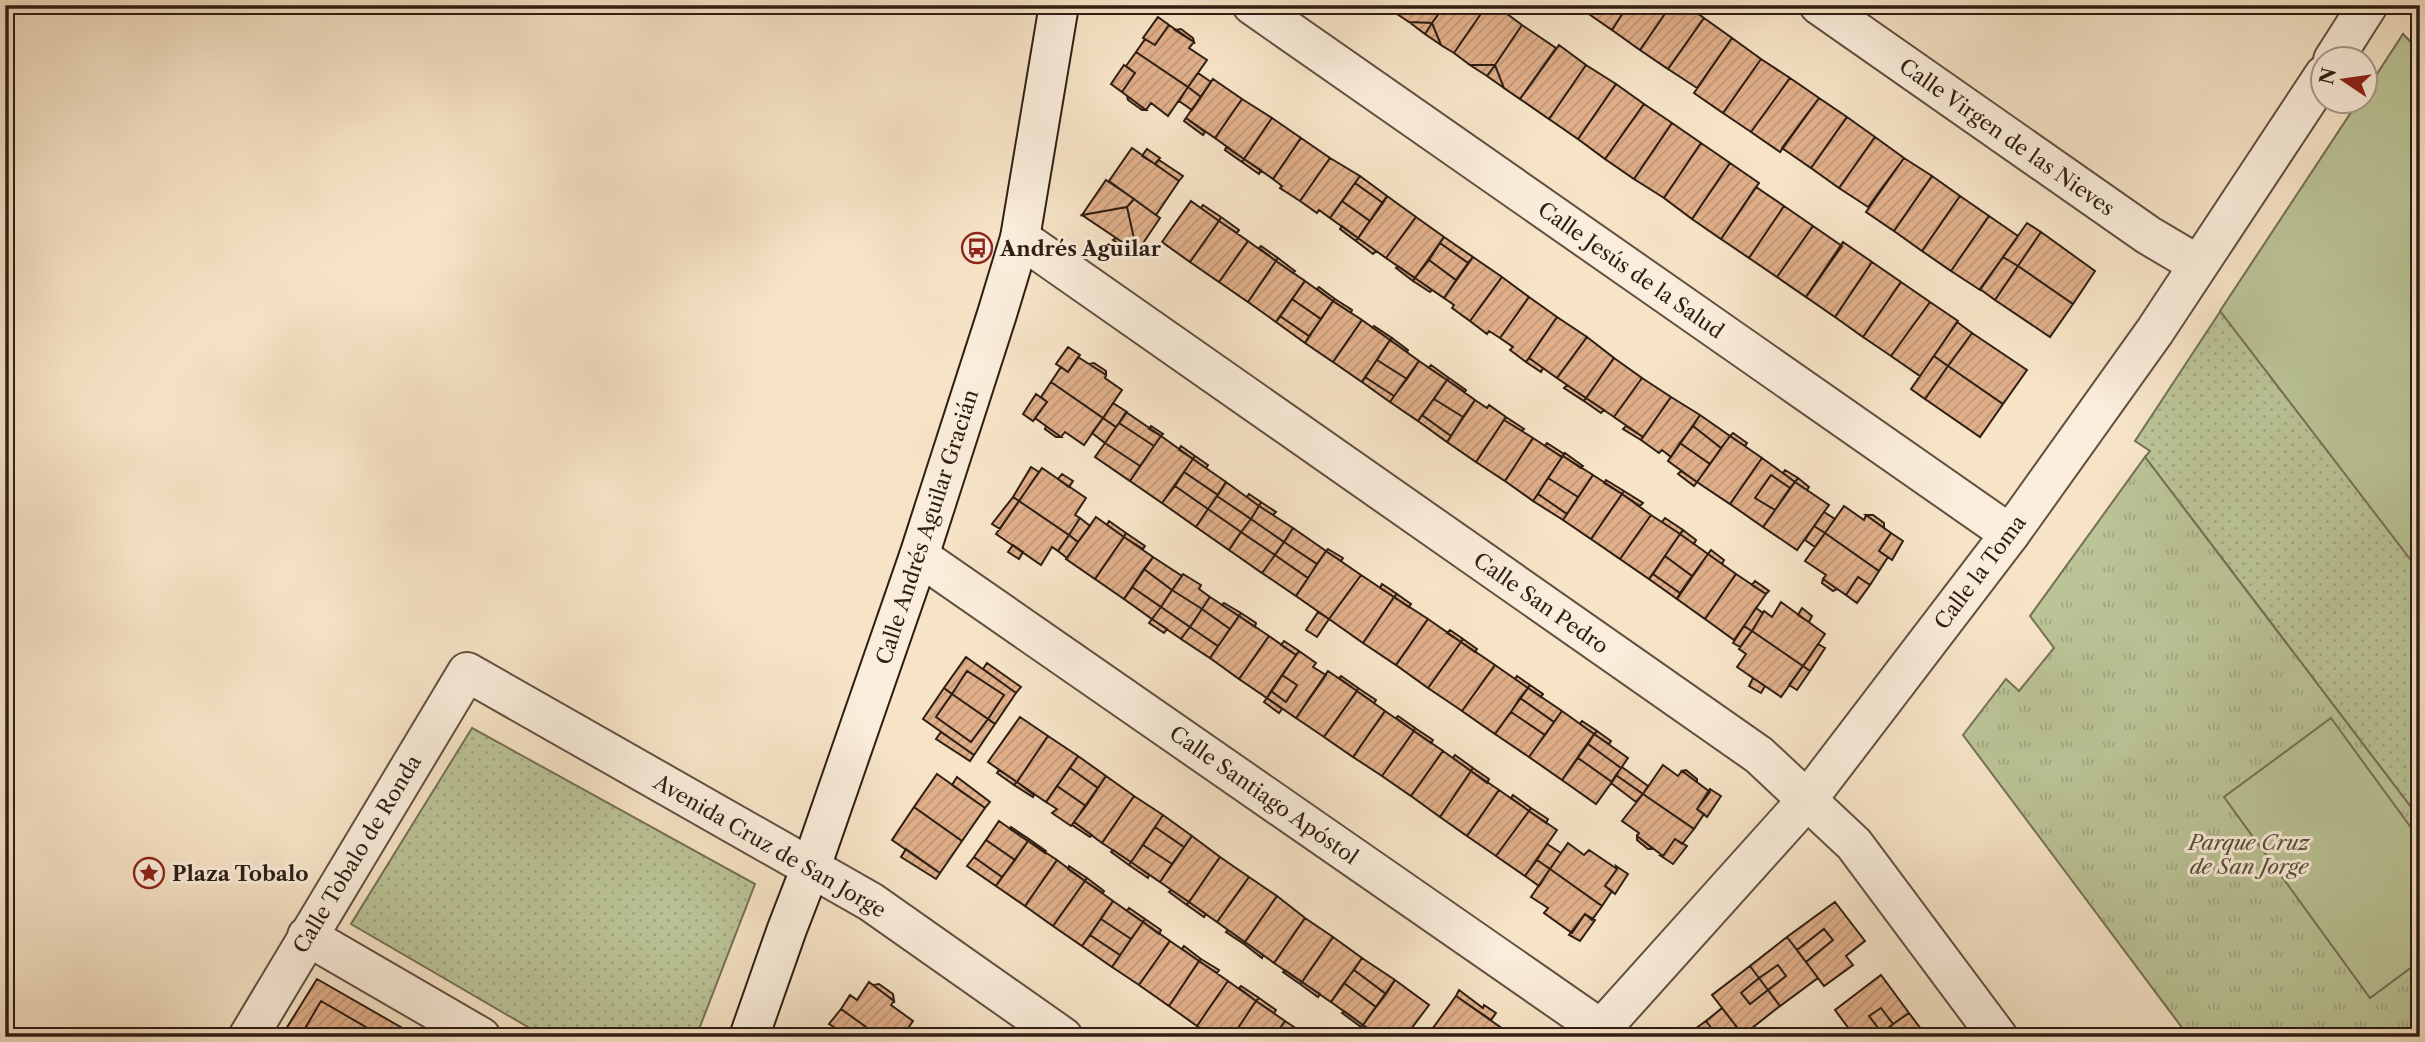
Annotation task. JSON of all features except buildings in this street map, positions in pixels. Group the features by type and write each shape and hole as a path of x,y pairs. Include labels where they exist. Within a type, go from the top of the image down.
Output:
{"street":[{"name":"Calle Andrés Aguilar Gracián","path":"748,1037 811,867 919,556 1020,238 1059,5"},
{"name":"Calle Jesús de la Salud","path":"1252,5 2010,534"},
{"name":"Calle Virgen de las Nieves","path":"1819,5 2148,235 2197,264"},
{"path":"2342,46 2368,5"},
{"name":"Calle la Toma","path":"1600,1034 1807,800 2010,534 2155,331 2310,94"},
{"name":"Calle San Pedro","path":"1020,238 1759,755 1854,844 1998,1037"},
{"name":"Calle Santiago Apóstol","path":"919,556 1600,1034"},
{"name":"Avenida Cruz de San Jorge","path":"467,672 871,902 1063,1037"},
{"name":"Calle Tobalo de Ronda","path":"248,1037 467,672"},
{"path":"307,936 481,1037"}],"green space":[{"path":"2403,34 2420,52 2420,819 2145,457 2150,451 2135,441 2349,116 2380,116 2380,69"},
{"path":"2403,34 2420,52 2420,572 2220,311 2349,116 2380,116 2380,69"},
{"name":"Parque Cruz de San Jorge","path":"2145,457 2420,819 2420,1037 2189,1037 1963,735 2006,679 2019,691 2054,648 2030,616"},
{"path":"2331,718 2420,840 2420,961 2370,998 2224,797"},
{"path":"472,728 755,884 696,1037 545,1037 351,924"}],"place":[{"name":"Andrés Aguilar","path":"977,248"},
{"name":"Plaza Tobalo","path":"149,873"}]}
